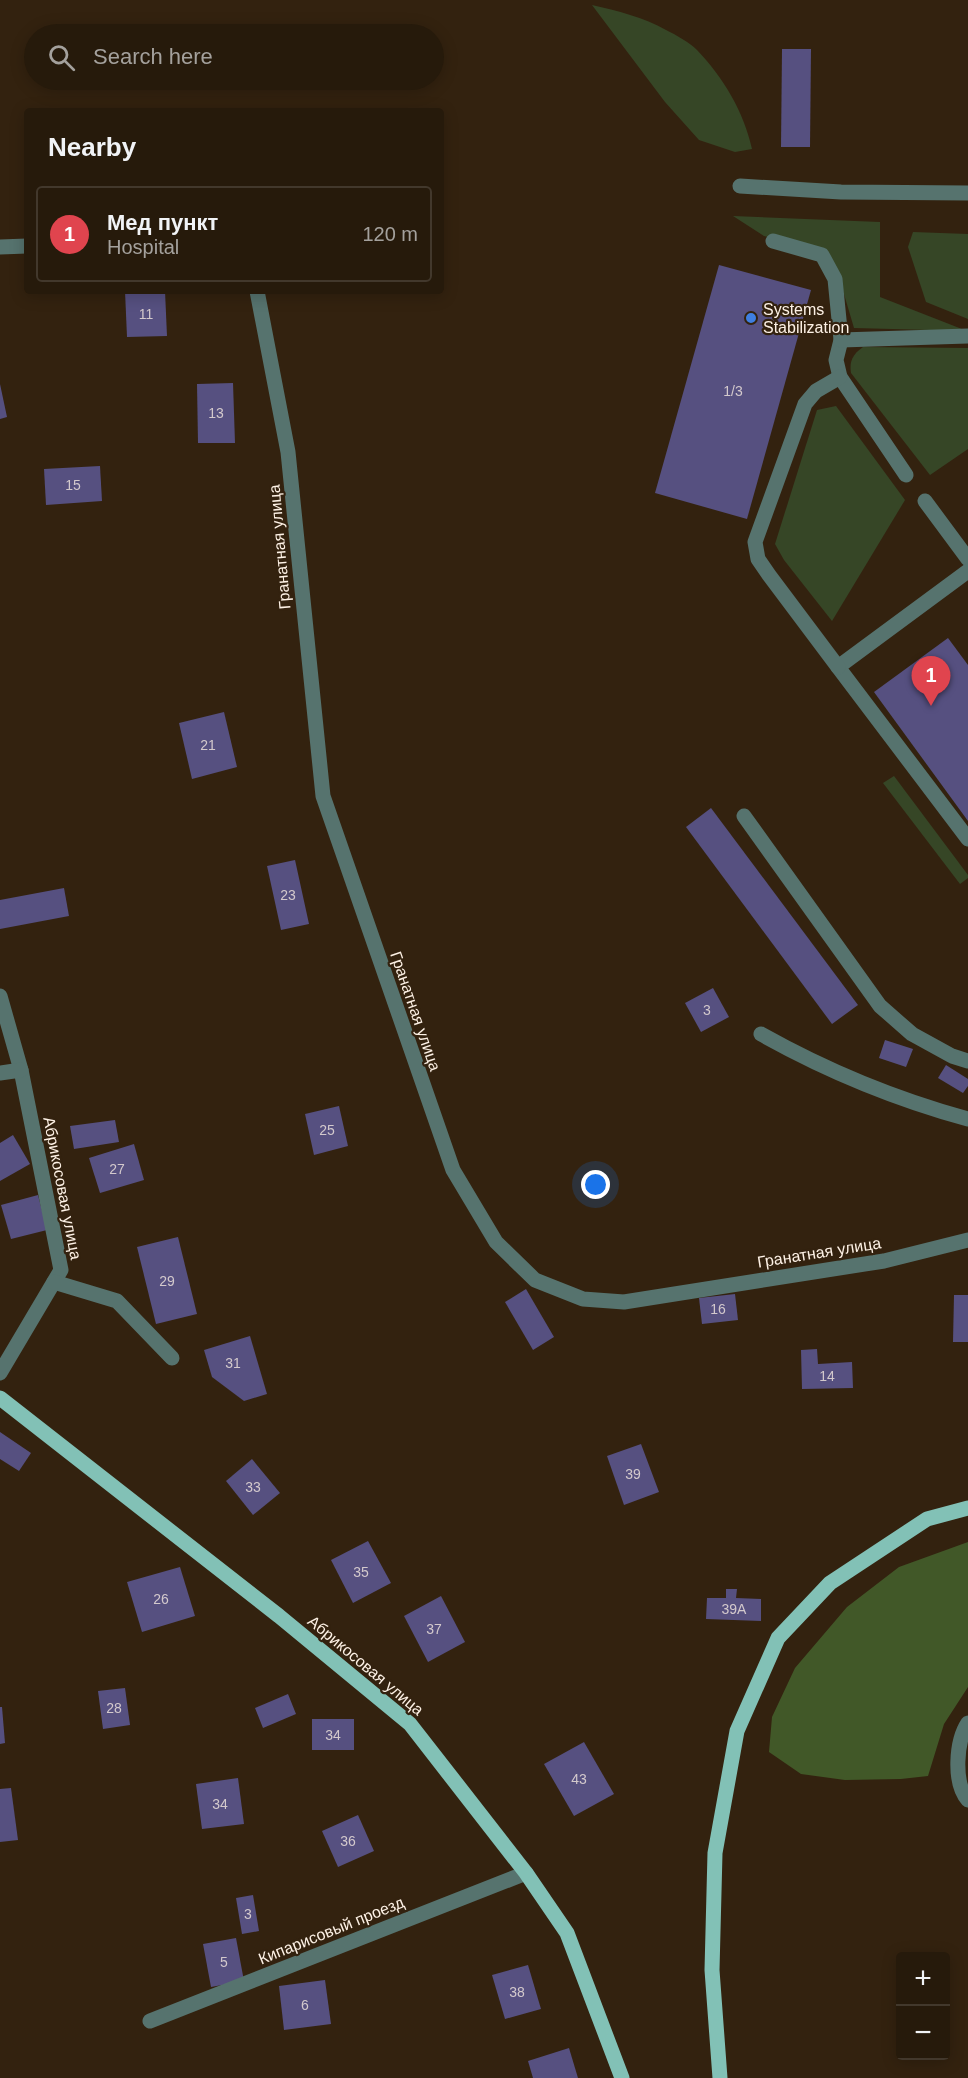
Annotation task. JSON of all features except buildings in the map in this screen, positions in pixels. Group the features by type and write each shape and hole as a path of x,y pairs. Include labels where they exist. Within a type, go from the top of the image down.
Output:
{"main road":[{"name":"Абрикосовая улица","path":"0,1398 279,1616 410,1724 526,1873 567,1933 622,2078"},
{"path":"720,2078 712,1970 715,1854 737,1731 778,1638 830,1582 927,1519 968,1508"}],"street":[{"path":"740,186 841,192 968,193"},
{"path":"773,241 822,255 834,279 841,339 836,360 840,377 906,475"},
{"path":"0,248 24,246"},
{"name":"Гранатная улица","path":"257,294 288,452 324,796 453,1170 496,1242 535,1280 583,1299 624,1302 884,1261 968,1240"},
{"path":"841,339 968,336"},
{"path":"840,377 816,392 805,404 755,542 758,559 968,839"},
{"path":"926,501 968,560"},
{"path":"838,667 968,571"},
{"path":"744,816 880,1006 912,1034 952,1056 968,1061"},
{"name":"Абрикосовая улица","path":"0,996 21,1070 61,1270 0,1373"},
{"path":"761,1034 803,1057 911,1103 968,1119"},
{"path":"0,1072 21,1070"},
{"path":"54,1282 117,1301 172,1358"},
{"path":"968,1723 958,1762 963,1795 968,1800"},
{"name":"Кипарисовый проезд","path":"150,2021 526,1873"}],"green space":[{"path":"592,5 649,21 694,47 724,83 744,122 752,149 735,152 699,140 665,102"},
{"path":"733,216 880,222 880,297 967,331 854,328 836,267 822,251 764,236"},
{"path":"913,232 968,234 968,319 926,302 908,247"},
{"path":"863,347 968,348 968,449 930,475 851,373 852,358"},
{"path":"836,406 905,500 832,621 784,560 775,544 817,410"},
{"path":"894,776 968,875 968,878 960,884 883,783"},
{"path":"968,1542 968,1687 944,1724 928,1776 845,1780 801,1774 769,1752 772,1717 795,1668 847,1607 899,1567"}],"place":[{"name":"Systems Stabilization","path":"751,318"},
{"name":"Мед пункт","path":"931,706"}]}
